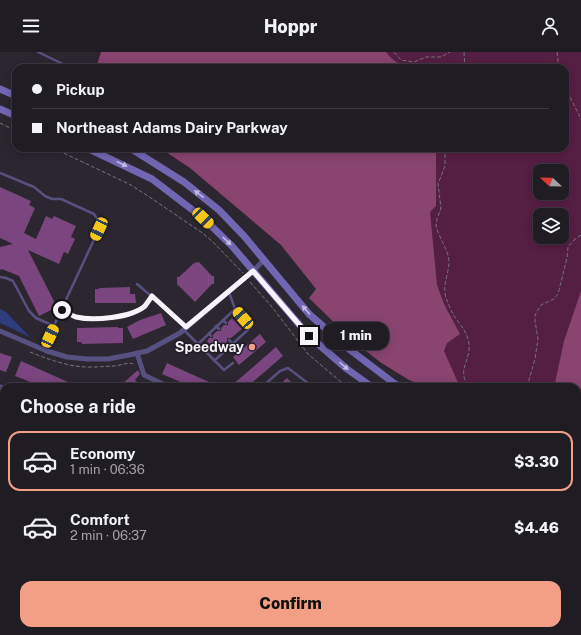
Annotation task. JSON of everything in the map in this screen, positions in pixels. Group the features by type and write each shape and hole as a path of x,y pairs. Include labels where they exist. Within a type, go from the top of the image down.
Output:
{"main road":[{"path":"0,89 12,94"},
{"path":"0,109 12,114"},
{"path":"95,152 152,179 203,218 232,246 309,336 347,369 366,383"},
{"path":"136,152 184,182 219,210 244,236 309,314 349,349 394,383"}],"street":[{"path":"0,331 43,350 67,357 108,359 147,351 185,328 264,260"},
{"path":"137,353 144,375 161,383"}],"lane":[{"path":"38,52 63,64"},
{"path":"0,173 34,187 45,196 52,199 61,199 90,212 94,214 98,220 99,229 43,350"},
{"path":"0,277 6,278 13,282 29,311 36,318 54,326"},
{"path":"137,284 152,296 185,328 198,344 224,370 233,363"},
{"path":"214,361 251,327 235,309 229,291"},
{"path":"62,310 73,316 81,318 118,316 144,306 152,296"},
{"path":"198,344 235,309"},
{"path":"223,320 226,323"},
{"path":"216,326 219,329"},
{"path":"208,333 211,336"},
{"path":"236,334 239,338"},
{"path":"229,340 233,344"},
{"path":"221,347 225,351"},
{"path":"266,383 280,371 288,368 308,383"}],"path":[{"path":"394,52 401,60 414,62 426,57 441,57 450,52"},
{"path":"464,52 465,64"},
{"path":"557,52 559,64"},
{"path":"569,89 570,97 581,119"},
{"path":"0,123 12,129"},
{"path":"61,152 108,174 141,192 200,232 217,246 240,270"},
{"path":"445,152 445,166 438,184 441,208 436,225 449,258 445,296 452,313 464,328 468,342 469,350 463,373 467,383"},
{"path":"528,383 535,358 538,339 535,315 541,305 554,299 558,294 567,258 568,247 581,235"},
{"path":"254,287 308,354 342,383"}],"shaded area":[{"path":"101,52 386,52 393,60 401,64 97,64"},
{"path":"366,52 581,52 581,291 564,341 555,383 439,383 417,152 569,152 569,64 366,64"},
{"path":"166,152 436,152 436,206 430,212 437,285 444,304 460,334 447,343 444,351 458,383 416,383 380,362 352,340 309,298 316,289 281,245 190,168"},
{"path":"581,291 581,383 555,383 564,341"}],"water":[{"path":"0,309 6,312 30,337 0,323"}],"building":[{"path":"0,187 31,201 29,205 35,208 24,233 36,239 46,216 52,219 54,216 76,226 71,237 75,239 68,254 64,252 59,264 28,250 57,307 39,316 19,276 2,269 0,270 0,247 13,244 0,238"},
{"path":"199,262 212,276 214,276 214,284 212,284 195,302 177,284 177,277 179,277 194,263"},
{"path":"130,287 130,294 135,294 136,303 95,303 95,289"},
{"path":"161,313 166,325 133,339 127,327 140,320"},
{"path":"232,318 242,329 231,338 227,338 227,342 223,345 219,345 219,349 216,351 207,341 209,338 213,338 213,335 217,331 221,331 221,328 224,325 228,325 228,322"},
{"path":"77,328 123,328 123,343 82,344 81,342 77,342"},
{"name":"Speedway","path":"260,334 266,342 239,365 233,357"},
{"path":"276,347 283,356 252,383 235,383"},
{"path":"0,353 12,357 6,372 0,370"},
{"path":"21,361 70,383 32,383 15,376"},
{"path":"167,363 212,383 183,383 162,374"},
{"path":"138,370 140,374 135,380 138,383 123,383"},
{"path":"287,378 292,383 281,383"}],"place":[{"name":"Speedway","path":"252,347"}],"route":[{"path":"62,310 73,316 81,318 118,316 144,306 152,296 186,327 253,271 309,336"}]}
